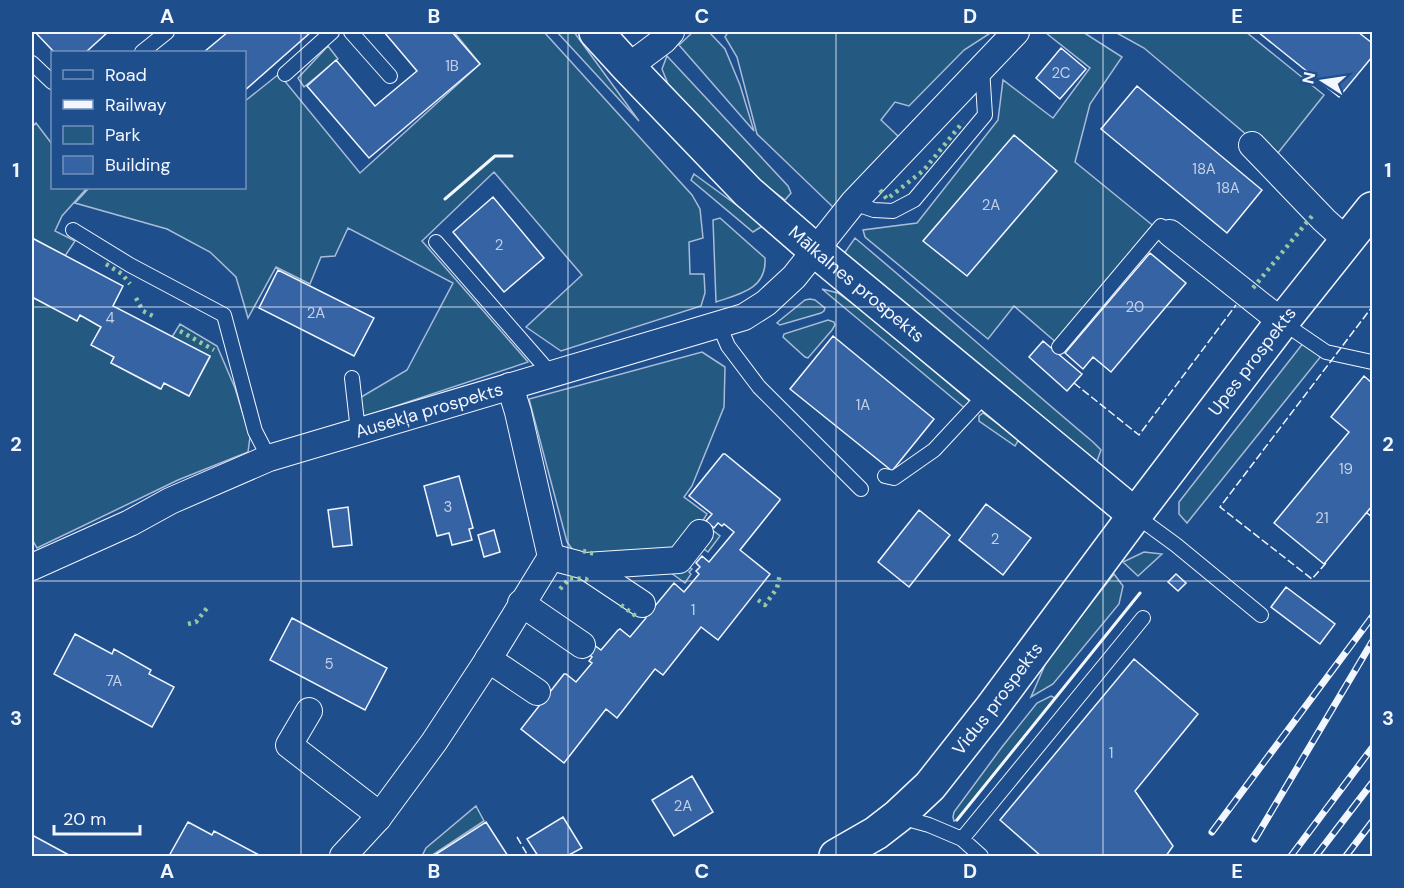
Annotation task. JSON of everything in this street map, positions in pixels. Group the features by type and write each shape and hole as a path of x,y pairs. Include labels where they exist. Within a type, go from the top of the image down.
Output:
{"main road":[{"name":"Mālkalnes prospekts","path":"596,32 748,192 1135,515"},
{"name":"Upes prospekts","path":"1135,515 1282,322 1372,209"},
{"name":"Vidus prospekts","path":"836,856 876,833 930,786 990,710 1135,515"}],"street":[{"path":"628,67 671,32"},
{"name":"Ausekļa prospekts","path":"32,567 130,523 170,501 269,458 744,317 766,303 794,277 853,203 1016,32"},
{"path":"1252,146 1346,240"},
{"path":"1165,229 1282,322"},
{"path":"343,856 378,818 442,731 551,557 510,386"},
{"path":"551,557 585,566 679,560 700,533"},
{"path":"585,566 642,604"},
{"path":"521,603 582,645"},
{"path":"488,659 537,692"},
{"path":"309,711 289,745 377,813 378,818"}],"lane":[{"path":"143,51 166,32"},
{"path":"285,74 332,32"},
{"path":"351,32 390,76"},
{"path":"32,63 51,81"},
{"path":"853,203 874,210 893,211 914,200 986,114 982,66"},
{"path":"1059,347 1165,229"},
{"path":"73,230 130,265 224,315 255,431 269,458"},
{"path":"436,242 552,375"},
{"path":"1282,322 1326,352 1372,362"},
{"path":"719,325 728,346 759,387 861,489"},
{"path":"352,378 358,431"},
{"path":"885,476 894,478 934,450 987,393"},
{"path":"1135,515 1176,545 1261,615"},
{"path":"962,838 1143,618"},
{"path":"898,816 962,838 981,856"}],"green space":[{"path":"454,32 544,32 692,195 700,209 703,238 689,242 690,274 704,274 705,293 701,306 561,351 526,327 582,275 494,172 422,241 528,362 360,418 358,399 407,370 453,283 348,228 335,256 321,257 310,284 276,267 248,318 236,277 210,252 167,229 75,203 88,189 246,189 246,100 279,74 360,173 480,64"},
{"path":"557,32 574,32 639,121"},
{"path":"693,32 709,32 725,49 740,85 754,131 679,45"},
{"path":"728,32 992,32 964,50 909,106 895,102 881,120 899,137 835,209 757,134 737,57 725,37"},
{"path":"1047,32 1083,32 1122,57 1090,104 1075,162 1156,228 1058,344 1014,306 988,339 865,237 863,230 917,223 998,120 1003,80 1053,118 1090,68"},
{"path":"1115,32 1246,32 1324,95 1274,158 1144,48"},
{"path":"328,46 338,59 304,87 298,78"},
{"path":"667,56 788,186 791,193 785,200 752,175 668,84 662,69"},
{"path":"36,123 51,143 51,189 86,189 62,216 55,231 75,241 65,256 32,238 32,127"},
{"path":"694,174 764,225 753,232 691,180"},
{"path":"720,218 765,258 762,277 757,283 743,293 716,302 713,220"},
{"path":"855,238 1093,442 1101,450 1096,464 843,255"},
{"path":"822,289 838,293 868,315 973,404 967,410"},
{"path":"32,297 77,320 80,315 101,327 92,344 114,357 111,363 160,389 164,383 189,396 210,357 172,337 180,324 217,346 235,388 250,437 248,452 178,480 37,548 32,539"},
{"path":"810,299 825,308 824,311 780,325 777,323 805,300"},
{"path":"828,320 834,322 835,325 808,358 783,337 784,334"},
{"path":"1304,342 1322,355 1187,523 1179,514 1179,502"},
{"path":"702,352 725,367 724,407 692,486 684,497 707,514 702,522 720,536 708,552 701,547 687,565 692,569 685,583 671,573 575,553 567,542 529,399"},
{"path":"983,413 1019,439 1015,446 979,421 979,416"},
{"path":"1144,552 1162,554 1138,576 1123,562"},
{"path":"1114,574 1123,586 1119,604 1053,684 1031,697 1048,658"},
{"path":"1051,696 1055,698 954,821 954,812 1002,747 1037,703"},
{"path":"476,806 484,821 431,856 422,856 426,848"}],"building":[{"path":"35,32 108,32 87,51 53,51"},
{"path":"228,32 311,32 246,89 246,51 205,51"},
{"path":"384,32 452,32 480,64 369,158 307,86 336,60 375,106 417,71"},
{"path":"1258,32 1358,32 1372,43 1372,57 1339,97"},
{"path":"1061,48 1086,69 1060,99 1036,78"},
{"path":"1137,86 1262,190 1227,233 1101,129"},
{"path":"1014,135 1057,171 967,276 923,241"},
{"path":"493,197 544,258 504,292 453,232"},
{"path":"32,238 123,286 113,306 210,356 189,396 164,383 161,389 111,363 114,357 91,345 101,327 80,315 77,321 32,297"},
{"path":"1150,253 1186,283 1111,372 1093,357 1083,369 1065,353"},
{"path":"278,270 374,318 354,356 259,308"},
{"path":"833,336 934,419 892,471 790,389"},
{"path":"1043,341 1082,374 1067,391 1029,357"},
{"path":"1364,376 1372,383 1372,506 1324,564 1274,523 1349,432 1331,417"},
{"path":"723,454 780,499 740,550 770,574 718,640 701,627 663,675 655,669 617,718 606,709 564,763 521,729 564,674 576,682 592,663 589,661 592,657 587,653 594,645 601,650 620,629 630,637 646,618 643,616 648,600 655,606 674,583 684,592 699,574 696,571 700,567 696,563 702,556 709,562 734,532 724,524 722,526 718,523 714,528 706,521 712,514 689,496"},
{"path":"459,476 473,528 469,529 472,540 452,545 449,533 437,536 424,486"},
{"path":"986,504 1031,538 1003,575 959,540"},
{"path":"348,507 352,545 333,547 328,510"},
{"path":"919,510 950,535 909,587 878,562"},
{"path":"494,530 500,552 484,557 478,535"},
{"path":"1176,574 1186,583 1178,591 1168,582"},
{"path":"1286,587 1335,624 1320,644 1271,607"},
{"path":"292,618 387,668 365,710 270,660"},
{"path":"75,634 112,654 114,649 151,670 149,674 174,687 152,727 54,674"},
{"path":"1134,659 1198,714 1135,791 1173,846 1166,856 1041,856 1000,820"},
{"path":"692,776 713,812 674,836 652,800"},
{"path":"563,817 582,848 567,856 538,856 527,839"},
{"path":"188,822 212,835 214,831 261,856 169,856"},
{"path":"486,822 508,856 433,856"},
{"path":"32,835 67,854 71,856 32,856"}],"railway":[{"path":"1212,832 1372,617"},
{"path":"1255,839 1372,642"},
{"path":"1291,856 1372,748"},
{"path":"1316,856 1372,783"},
{"path":"1346,856 1372,822"}],"hedge":[{"path":"880,190 887,199 924,170 963,122"},
{"path":"1253,288 1312,216"},
{"path":"106,264 122,274 130,284"},
{"path":"136,298 143,311 153,316"},
{"path":"180,331 214,350"},
{"path":"583,551 595,554"},
{"path":"758,600 765,605 777,588 780,574"},
{"path":"560,589 570,578 588,581"},
{"path":"621,605 637,617"},
{"path":"188,624 196,622 207,608"}],"fence":[{"path":"1074,383 1139,435 1236,305"},
{"path":"1326,563 1312,579 1220,507 1372,307"},
{"path":"1365,514 1372,517"},
{"path":"517,837 528,856"}],"wall":[{"path":"445,199 495,156 512,156"},
{"path":"957,820 1140,593"}]}
